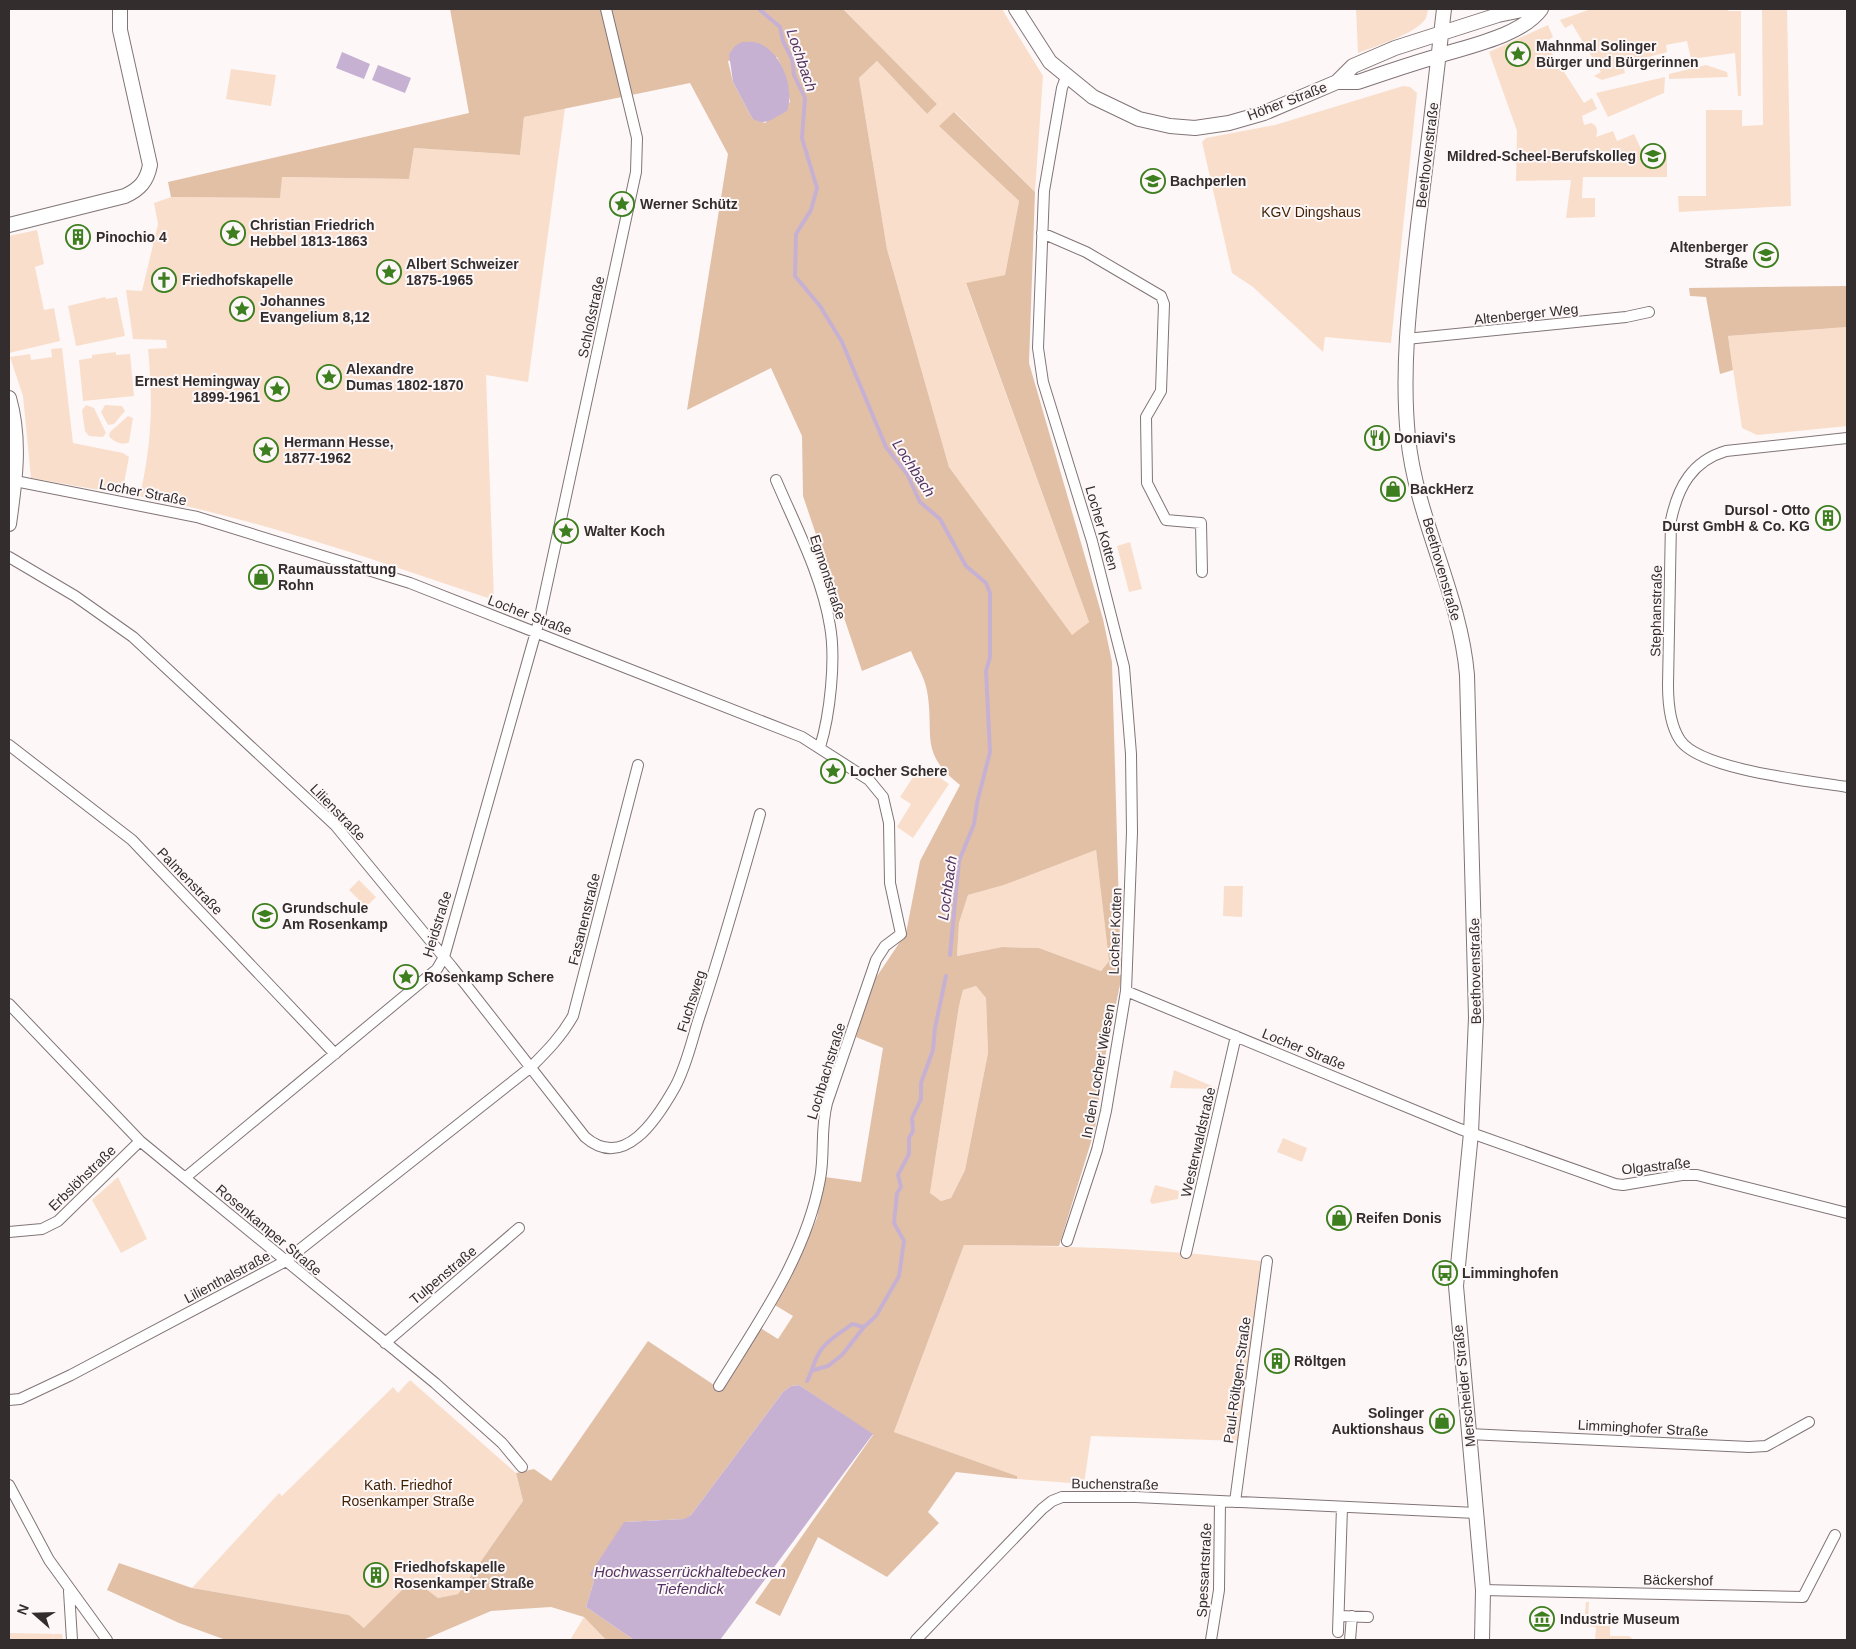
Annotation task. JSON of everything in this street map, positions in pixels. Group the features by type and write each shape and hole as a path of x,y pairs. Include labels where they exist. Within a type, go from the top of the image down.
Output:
{"main road":[{"path":"9,225 125,196 142,186 148,175 150,165 120,30 120,9"},
{"name":"Höher Straße","path":"1016,9 1050,62 1066,77 1093,97 1125,114 1152,122 1195,128 1264,113 1337,82 1353,66 1395,48 1526,9"},
{"name":"Beethovenstraße","path":"1444,9 1406,339 1406,402 1411,459 1429,530 1458,622 1466,667 1476,965 1476,1018 1471,1133"},
{"name":"Höher Straße","path":"1337,82 1358,82 1506,33 1535,17 1541,9"},
{"path":"9,398 16,441 9,524"},
{"name":"Merscheider Straße","path":"1471,1133 1456,1279 1458,1320 1483,1590 1482,1640"}],"street":[{"name":"Schloßstraße","path":"535,631 636,172 637,138 606,9"},
{"name":"Locher Kotten","path":"1066,77 1062,88 1044,191 1038,348 1043,382 1092,541 1124,667 1131,764 1130,920 1126,991"},
{"path":"1042,233 1086,252 1162,296 1164,304 1161,390 1146,417 1147,483 1166,520 1202,523 1202,572"},
{"name":"Altenberger Weg","path":"1406,339 1626,317 1649,312"},
{"name":"Stephanstraße","path":"1847,438 1726,451 1714,454 1702,462 1682,483 1675,499 1671,520 1668,685 1670,713 1681,742 1696,752 1727,766 1847,787"},
{"name":"Locher Straße","path":"12,480 197,517 410,583 738,711 820,747 869,780 883,797 889,823 890,883 901,934"},
{"name":"Egmontstraße","path":"776,480 811,562 830,627 832,654 827,716 820,747"},
{"name":"Lilienstraße","path":"9,557 75,596 133,637 159,659 334,825 444,957 585,1137 593,1144"},
{"name":"Heidstraße","path":"186,1177 437,969 444,957 535,631"},
{"name":"Palmenstraße","path":"9,745 132,840 335,1054"},
{"name":"Fasanenstraße","path":"531,1067 563,1034 573,1016 638,765"},
{"name":"Fuchsweg","path":"593,1144 612,1149 626,1146 636,1139 661,1110 675,1086 713,978 760,814"},
{"name":"Lochbachstraße","path":"719,1386 793,1264 811,1214 820,1177 822,1126 827,1103 880,951 901,934"},
{"name":"Locher Straße","path":"1126,991 1471,1133"},
{"name":"In den Locher Wiesen","path":"1067,1240 1097,1150 1105,1119 1126,991"},
{"name":"Rosenkamper Straße","path":"9,1004 140,1141 186,1177 284,1262 435,1383 502,1443 522,1467"},
{"name":"Westerwaldstraße","path":"1186,1254 1236,1036"},
{"name":"Lilienthalstraße","path":"9,1400 20,1399 71,1374 284,1262 531,1067"},
{"name":"Olgastraße","path":"1471,1133 1615,1184 1623,1185 1697,1174 1847,1213"},
{"name":"Erbslöhstraße","path":"9,1232 42,1229 58,1221 140,1141"},
{"name":"Tulpenstraße","path":"384,1343 519,1228"},
{"name":"Paul-Röltgen-Straße","path":"1235,1502 1268,1261"},
{"name":"Limminghofer Straße","path":"1468,1434 1749,1447 1766,1446 1810,1422"},
{"path":"9,1485 49,1560 69,1591 107,1640"},
{"name":"Buchenstraße","path":"916,1640 1042,1509 1057,1498 1081,1496 1476,1512"},
{"name":"Spessartstraße","path":"1212,1640 1219,1590 1220,1501"},
{"path":"1338,1632 1342,1507"},
{"name":"Bäckershof","path":"1483,1590 1803,1597 1835,1535"},
{"path":"69,1591 72,1640"},
{"path":"1339,1616 1368,1617"},
{"path":"1350,1640 1352,1616"}],"green space":[{"path":"843,9 1002,9 1043,76 1035,192 955,112 940,126 1019,201 1005,275 966,284 1089,622 1072,636 949,467 887,249 859,78 877,61 927,114 937,104"},
{"path":"1356,9 1428,9 1425,20 1416,28 1392,40 1358,53"},
{"path":"1591,9 1728,9 1728,11 1741,11 1741,96 1738,96 1735,53 1691,59 1687,41 1666,45 1667,52 1623,64 1625,73 1602,80 1594,76 1601,72 1572,24 1565,28 1560,20"},
{"path":"1762,9 1787,9 1791,206 1679,212 1678,196 1706,196 1706,110 1742,110 1742,126 1763,125"},
{"path":"1548,25 1553,37 1545,42 1584,103 1592,98 1597,109 1582,116 1584,125 1591,123 1596,127 1596,137 1613,131 1617,141 1634,134 1642,151 1667,152 1667,177 1583,177 1582,198 1595,198 1595,217 1566,218 1571,180 1516,181 1517,131 1489,52"},
{"path":"1706,65 1727,72 1728,77 1669,79 1669,74"},
{"path":"231,69 276,75 271,106 226,99"},
{"path":"1665,77 1664,93 1608,117 1596,93"},
{"name":"KGV Dingshaus","path":"1403,86 1410,87 1417,93 1391,343 1325,337 1323,352 1253,287 1232,273 1202,142 1206,138 1275,125"},
{"path":"565,108 528,382 486,375 494,600 318,542 228,516 138,496 145,472 149,437 151,386 148,349 167,348 166,340 133,339 126,290 142,291 158,224 154,203 171,197 280,198 281,177 409,179 414,148 520,155 524,117"},
{"path":"37,230 44,264 35,267 44,310 54,308 60,341 9,353 9,236"},
{"path":"105,297 106,299 117,297 125,336 76,346 68,306"},
{"path":"1847,327 1847,426 1757,435 1742,428 1728,336"},
{"path":"62,348 73,443 123,453 129,457 122,494 31,478 23,396 10,357 30,354 31,360 52,357 51,349"},
{"path":"116,352 116,355 130,354 134,396 83,401 79,360 92,358 92,355"},
{"path":"86,405 94,408 106,433 103,437 89,436 85,431 82,410"},
{"path":"105,405 122,406 125,411 114,424 108,425 101,412"},
{"path":"128,416 133,418 129,442 124,444 116,442 109,436 110,432"},
{"path":"1130,542 1142,589 1129,592 1117,546"},
{"path":"921,765 949,784 913,838 897,827 911,804 900,797"},
{"path":"1096,850 1109,961 1101,971 1039,948 1002,947 957,956 959,923 968,895 1004,885"},
{"path":"359,880 376,897 366,907 349,890"},
{"path":"1224,886 1243,886 1242,917 1223,916"},
{"path":"976,986 986,998 988,1053 965,1170 951,1198 941,1201 930,1193 959,1006 963,990"},
{"path":"1174,1070 1219,1089 1170,1088"},
{"path":"1283,1138 1307,1148 1302,1162 1277,1152"},
{"path":"118,1177 147,1239 121,1253 92,1200"},
{"path":"1155,1185 1179,1191 1178,1199 1152,1204 1150,1201"},
{"path":"964,1245 1150,1250 1261,1261 1239,1441 1091,1436 1084,1484 1017,1479 1017,1476 894,1432"},
{"name":"Kath. Friedhof Rosenkamper Straße","path":"410,1380 516,1473 523,1501 458,1594 438,1598 413,1579 365,1629 349,1615 192,1588 279,1493 282,1496 393,1387 398,1393"},
{"path":"1586,1602 1589,1602 1588,1619 1594,1624 1610,1626 1610,1636 1629,1636 1634,1640 1595,1640 1596,1627 1584,1626"},
{"path":"584,1617 606,1640 570,1640"},
{"path":"9,1633 62,1634 63,1640 9,1640"}],"shaded area":[{"path":"450,9 843,9 937,104 927,114 877,61 859,78 887,249 949,467 1072,635 1089,622 966,283 1005,275 1019,201 939,126 954,112 1035,192 1029,363 1103,619 1112,662 1121,980 1106,1052 1095,1129 1059,1246 964,1245 894,1432 1017,1476 1017,1479 956,1472 928,1512 939,1523 887,1577 818,1537 780,1616 755,1603 873,1435 799,1385 791,1386 783,1392 691,1515 685,1519 625,1522 591,1574 594,1581 586,1607 634,1640 606,1640 584,1617 551,1607 491,1611 423,1640 226,1640 179,1623 107,1590 119,1563 192,1588 349,1615 364,1628 413,1579 438,1598 458,1594 523,1501 516,1473 534,1469 551,1481 648,1341 720,1389 759,1327 778,1339 793,1316 773,1304 797,1264 817,1218 825,1177 861,1182 883,1048 856,1037 873,982 906,933 920,861 960,785 938,763 933,752 926,686 911,651 862,671 803,496 802,436 771,368 687,410 728,154 690,83 524,117 520,155 414,148 409,179 282,177 280,198 171,197 168,182 469,113","holes":["777,57 784,72 790,102 765,123 752,118 733,82 728,61","1096,850 1109,961 1101,971 1039,948 1002,947 957,956 959,923 968,895 1004,885","976,986 986,998 988,1053 965,1170 951,1198 941,1201 930,1193 963,990"]},
{"path":"1847,286 1847,327 1728,336 1733,370 1720,374 1706,297 1690,296 1689,288"}],"water":[{"path":"742,42 756,42 774,54 785,72 788,82 789,102 787,111 765,122 756,121 752,118 733,82 729,54 735,46"},
{"path":"342,52 370,64 364,79 336,68"},
{"path":"378,65 411,78 405,93 372,80"},
{"name":"Hochwasserrückhaltebecken Tiefendick","path":"799,1385 873,1434 720,1640 634,1640 586,1607 594,1581 590,1574 624,1522 684,1519 691,1515 783,1392 791,1386"}],"waterway":[{"name":"Lochbach","path":"759,9 780,27 783,41 792,59 794,75 805,98 802,138 817,188 811,210 796,234 795,276 820,306 842,342 886,447 907,474 920,502 940,519 966,566 986,583 990,593 990,657 986,671 990,752 977,803 974,824 959,861 950,955"},
{"name":"Lochbach","path":"814,1370 828,1366 842,1355 864,1327 876,1316 899,1276 904,1241 894,1223 897,1193 901,1187 898,1175 909,1154 909,1138 913,1131 912,1118 921,1099 921,1083 933,1050 935,1028 946,976"},
{"name":"Lochbach","path":"807,1381 818,1355 828,1342 852,1324 864,1327"}],"place":[{"name":"Mahnmal Solinger Bürger und Bürgerinnen","path":"1518,54"},
{"name":"Mildred-Scheel-Berufskolleg","path":"1653,156"},
{"name":"Bachperlen","path":"1153,181"},
{"name":"Werner Schütz","path":"622,204"},
{"name":"Christian Friedrich Hebbel 1813-1863","path":"233,233"},
{"name":"Pinochio 4","path":"78,237"},
{"name":"Altenberger Straße","path":"1766,255"},
{"name":"Albert Schweizer 1875-1965","path":"389,272"},
{"name":"Friedhofskapelle","path":"164,280"},
{"name":"Johannes Evangelium 8,12","path":"242,309"},
{"name":"Alexandre Dumas 1802-1870","path":"329,377"},
{"name":"Ernest Hemingway 1899-1961","path":"277,389"},
{"name":"Doniavi's","path":"1377,438"},
{"name":"Hermann Hesse, 1877-1962","path":"266,450"},
{"name":"BackHerz","path":"1393,489"},
{"name":"Dursol - Otto Durst GmbH & Co. KG","path":"1828,518"},
{"name":"Walter Koch","path":"566,531"},
{"name":"Raumausstattung Rohn","path":"261,577"},
{"name":"Locher Schere","path":"833,771"},
{"name":"Grundschule Am Rosenkamp","path":"265,916"},
{"name":"Rosenkamp Schere","path":"406,977"},
{"name":"Reifen Donis","path":"1339,1218"},
{"name":"Limminghofen","path":"1445,1273"},
{"name":"Röltgen","path":"1277,1361"},
{"name":"Solinger Auktionshaus","path":"1442,1421"},
{"name":"Friedhofskapelle Rosenkamper Straße","path":"376,1575"},
{"name":"Industrie Museum","path":"1542,1619"}]}
